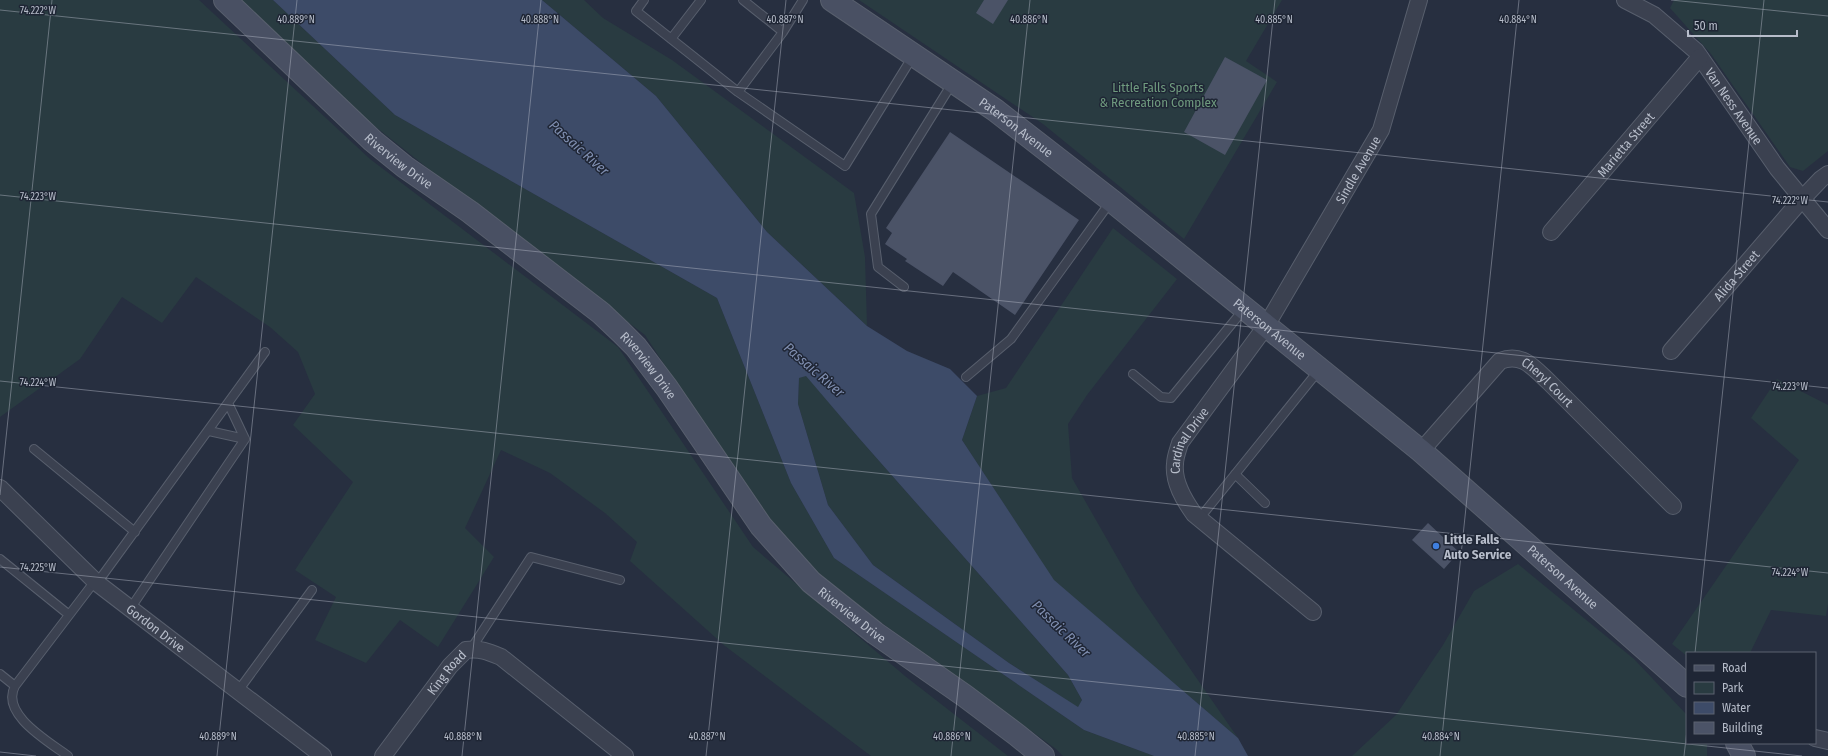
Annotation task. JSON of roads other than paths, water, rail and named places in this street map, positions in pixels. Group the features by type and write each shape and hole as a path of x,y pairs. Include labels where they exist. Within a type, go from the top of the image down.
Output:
{"main road":[{"name":"Riverview Drive","path":"225,0 373,141 405,167 476,216 601,313 621,332 636,347 667,388 761,526 812,582 875,633 971,700 1042,756"},
{"name":"Paterson Avenue","path":"832,0 1007,119 1112,201 1421,451 1686,685"},
{"path":"1738,744 1744,756"}],"street":[{"name":"Sindle Avenue","path":"1266,326 1381,130 1419,0"},
{"name":"Van Ness Avenue","path":"1625,0 1654,14 1686,41 1700,57 1777,168 1828,230"},
{"name":"Marietta Street","path":"1550,232 1700,57"},
{"name":"Alida Street","path":"1670,351 1802,199 1828,174"},
{"name":"Cardinal Drive","path":"1266,326 1180,443 1174,465 1178,485 1183,499 1199,519 1313,612"},
{"name":"Cheryl Court","path":"1421,451 1500,361 1506,359 1521,359 1528,363 1549,382 1673,506"},
{"name":"Gordon Drive","path":"0,488 96,582 323,756"},
{"name":"King Road","path":"383,756 450,666 466,650 471,649 486,650 501,657 625,756"},
{"path":"1816,738 1828,741"}],"lane":[{"path":"644,0 636,11 738,92 845,166 914,55"},
{"path":"671,39 701,0"},
{"path":"743,0 783,32"},
{"path":"738,92 783,32 803,0"},
{"path":"904,288 878,267 871,214 953,82"},
{"path":"966,377 1011,339 1112,201"},
{"path":"1133,374 1161,397 1171,398 1244,309"},
{"path":"68,756 16,715 12,708 10,699 11,692 68,614 96,582 135,532 264,352"},
{"path":"1199,519 1319,370"},
{"path":"228,403 245,440"},
{"path":"208,431 245,440"},
{"path":"130,609 245,440"},
{"path":"34,449 135,532"},
{"path":"1235,474 1265,503"},
{"path":"471,649 531,557 620,580"},
{"path":"0,559 68,614"},
{"path":"238,691 312,590"},
{"path":"0,674 15,686"}],"water":[{"name":"Passaic River","path":"273,0 542,0 656,96 767,232 867,326 907,351 950,369 977,396 962,440 1054,580 1238,738 1248,756 1154,756 1084,730 834,558 791,483 717,298 395,115","holes":["806,376 1068,675 1082,700 1078,707 1009,663 873,565 828,505 798,404 799,378"]}],"place":[{"name":"Little Falls Auto Service","path":"1436,546"}],"park label":[{"name":"Little Falls Sports & Recreation Complex","path":"1158,94"}]}
